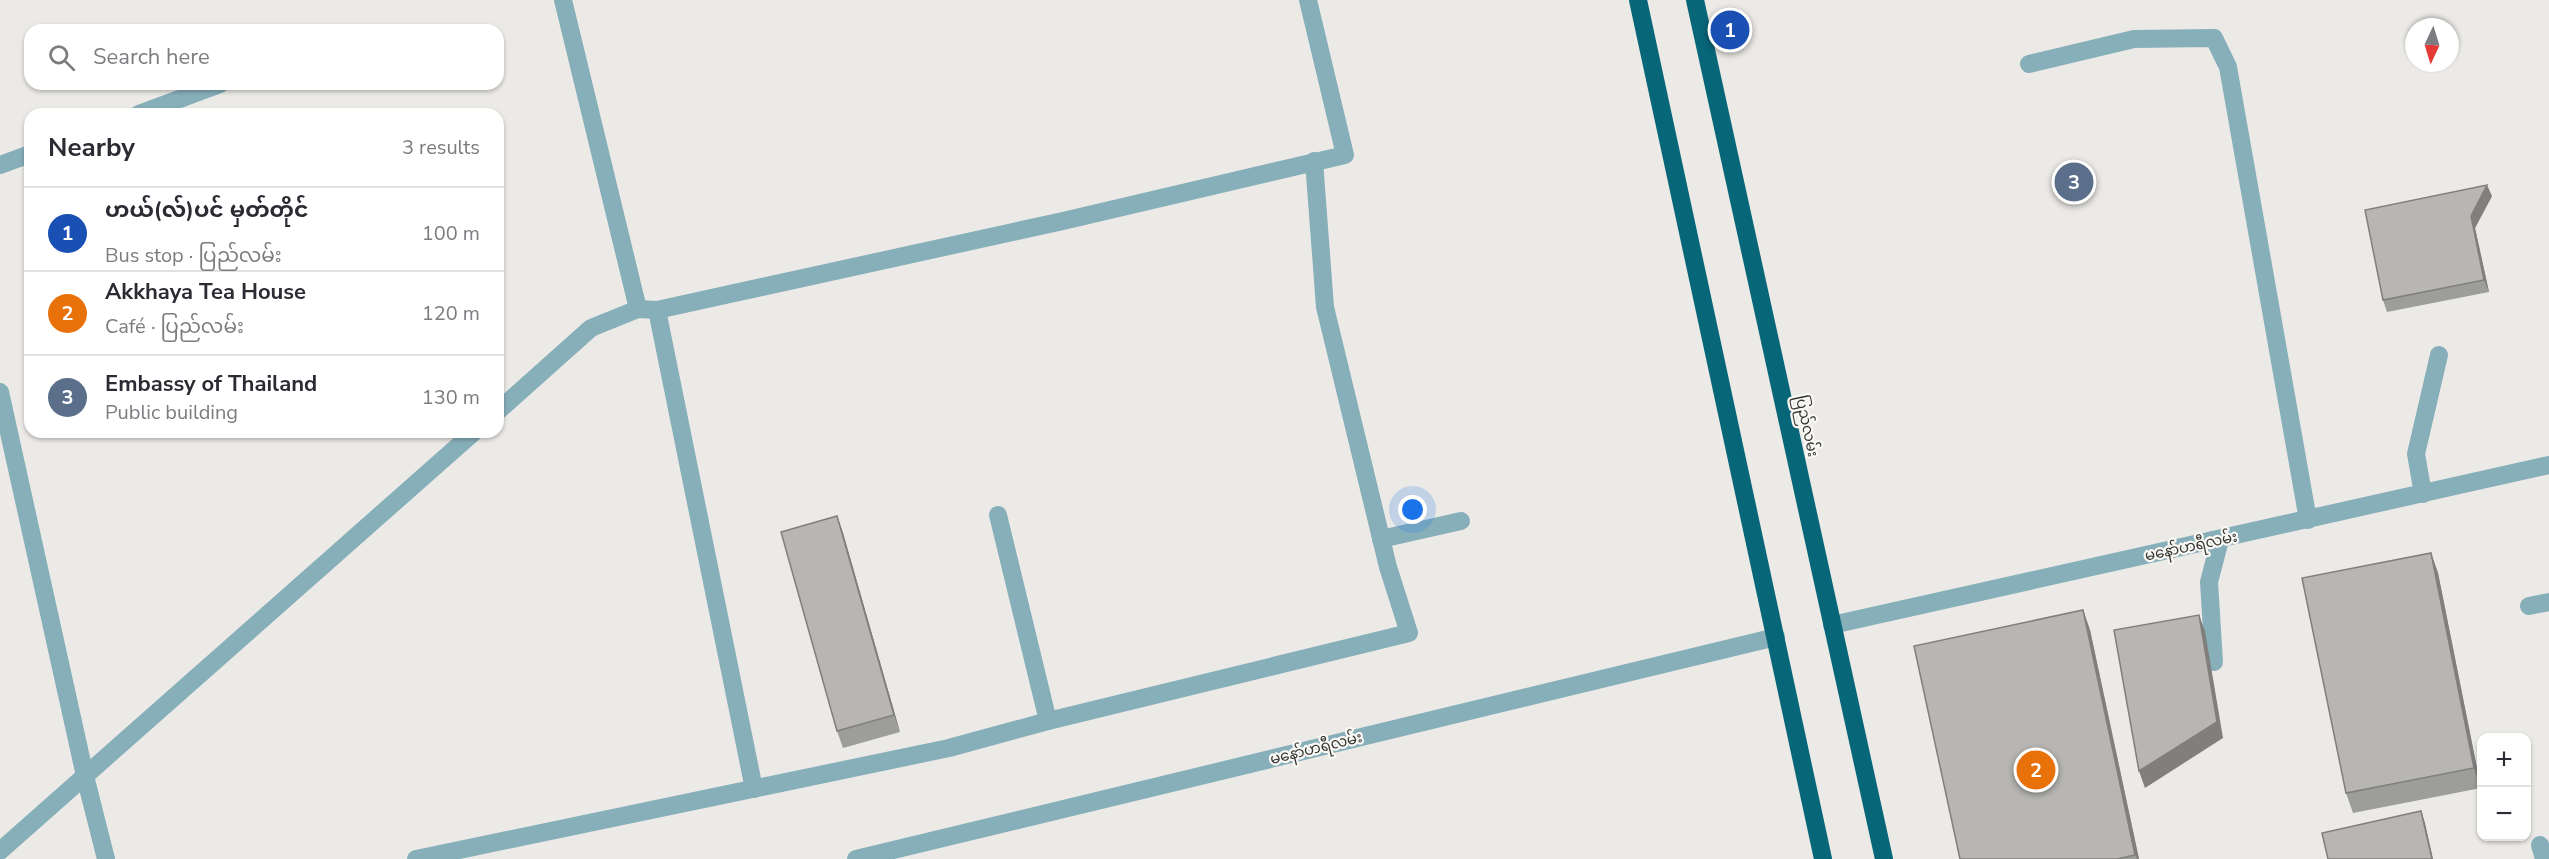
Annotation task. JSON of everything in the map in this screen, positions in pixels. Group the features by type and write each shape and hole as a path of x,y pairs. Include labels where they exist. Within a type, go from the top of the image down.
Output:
{"highway":[{"path":"1638,0 1823,859"},
{"name":"ပြည်လမ်း","path":"1695,0 1884,859"}],"street":[{"path":"563,0 638,309"},
{"path":"504,406 591,328 638,309 657,310 1063,221 1345,154 1308,0"},
{"path":"2029,63 2134,39 2214,38 2228,67 2308,520"},
{"path":"155,108 204,90"},
{"path":"0,165 24,156"},
{"path":"416,859 949,748 1048,721 1409,633 1381,539 1325,307 1314,161"},
{"path":"657,310 754,789"},
{"path":"2423,494 2416,454 2439,355"},
{"path":"0,392 85,776 106,859"},
{"path":"0,851 467,438"},
{"name":"မနော်ဟရီလမ်း","path":"1832,625 2549,465"},
{"path":"998,515 1048,721"},
{"path":"1381,539 1461,521"},
{"path":"2214,662 2209,582 2220,540"},
{"path":"2529,606 2549,602"},
{"name":"မနော်ဟရီလမ်း","path":"856,859 1776,637"}],"building":[{"path":"2487,185 2471,216 2484,280 2383,300 2365,210"},
{"path":"837,516 894,715 837,731 781,532"},
{"path":"2431,553 2474,768 2346,793 2302,578"},
{"path":"2083,610 2135,855 2117,859 1960,859 1914,646"},
{"path":"2199,615 2217,722 2139,771 2114,630"},
{"path":"2421,811 2432,859 2328,859 2322,833"}],"place":[{"name":"ဟယ်(လ်)ပင် မှတ်တိုင်","path":"1730,30"},
{"name":"Embassy of Thailand","path":"2074,182"},
{"name":"Akkhaya Tea House","path":"2036,770"}]}
